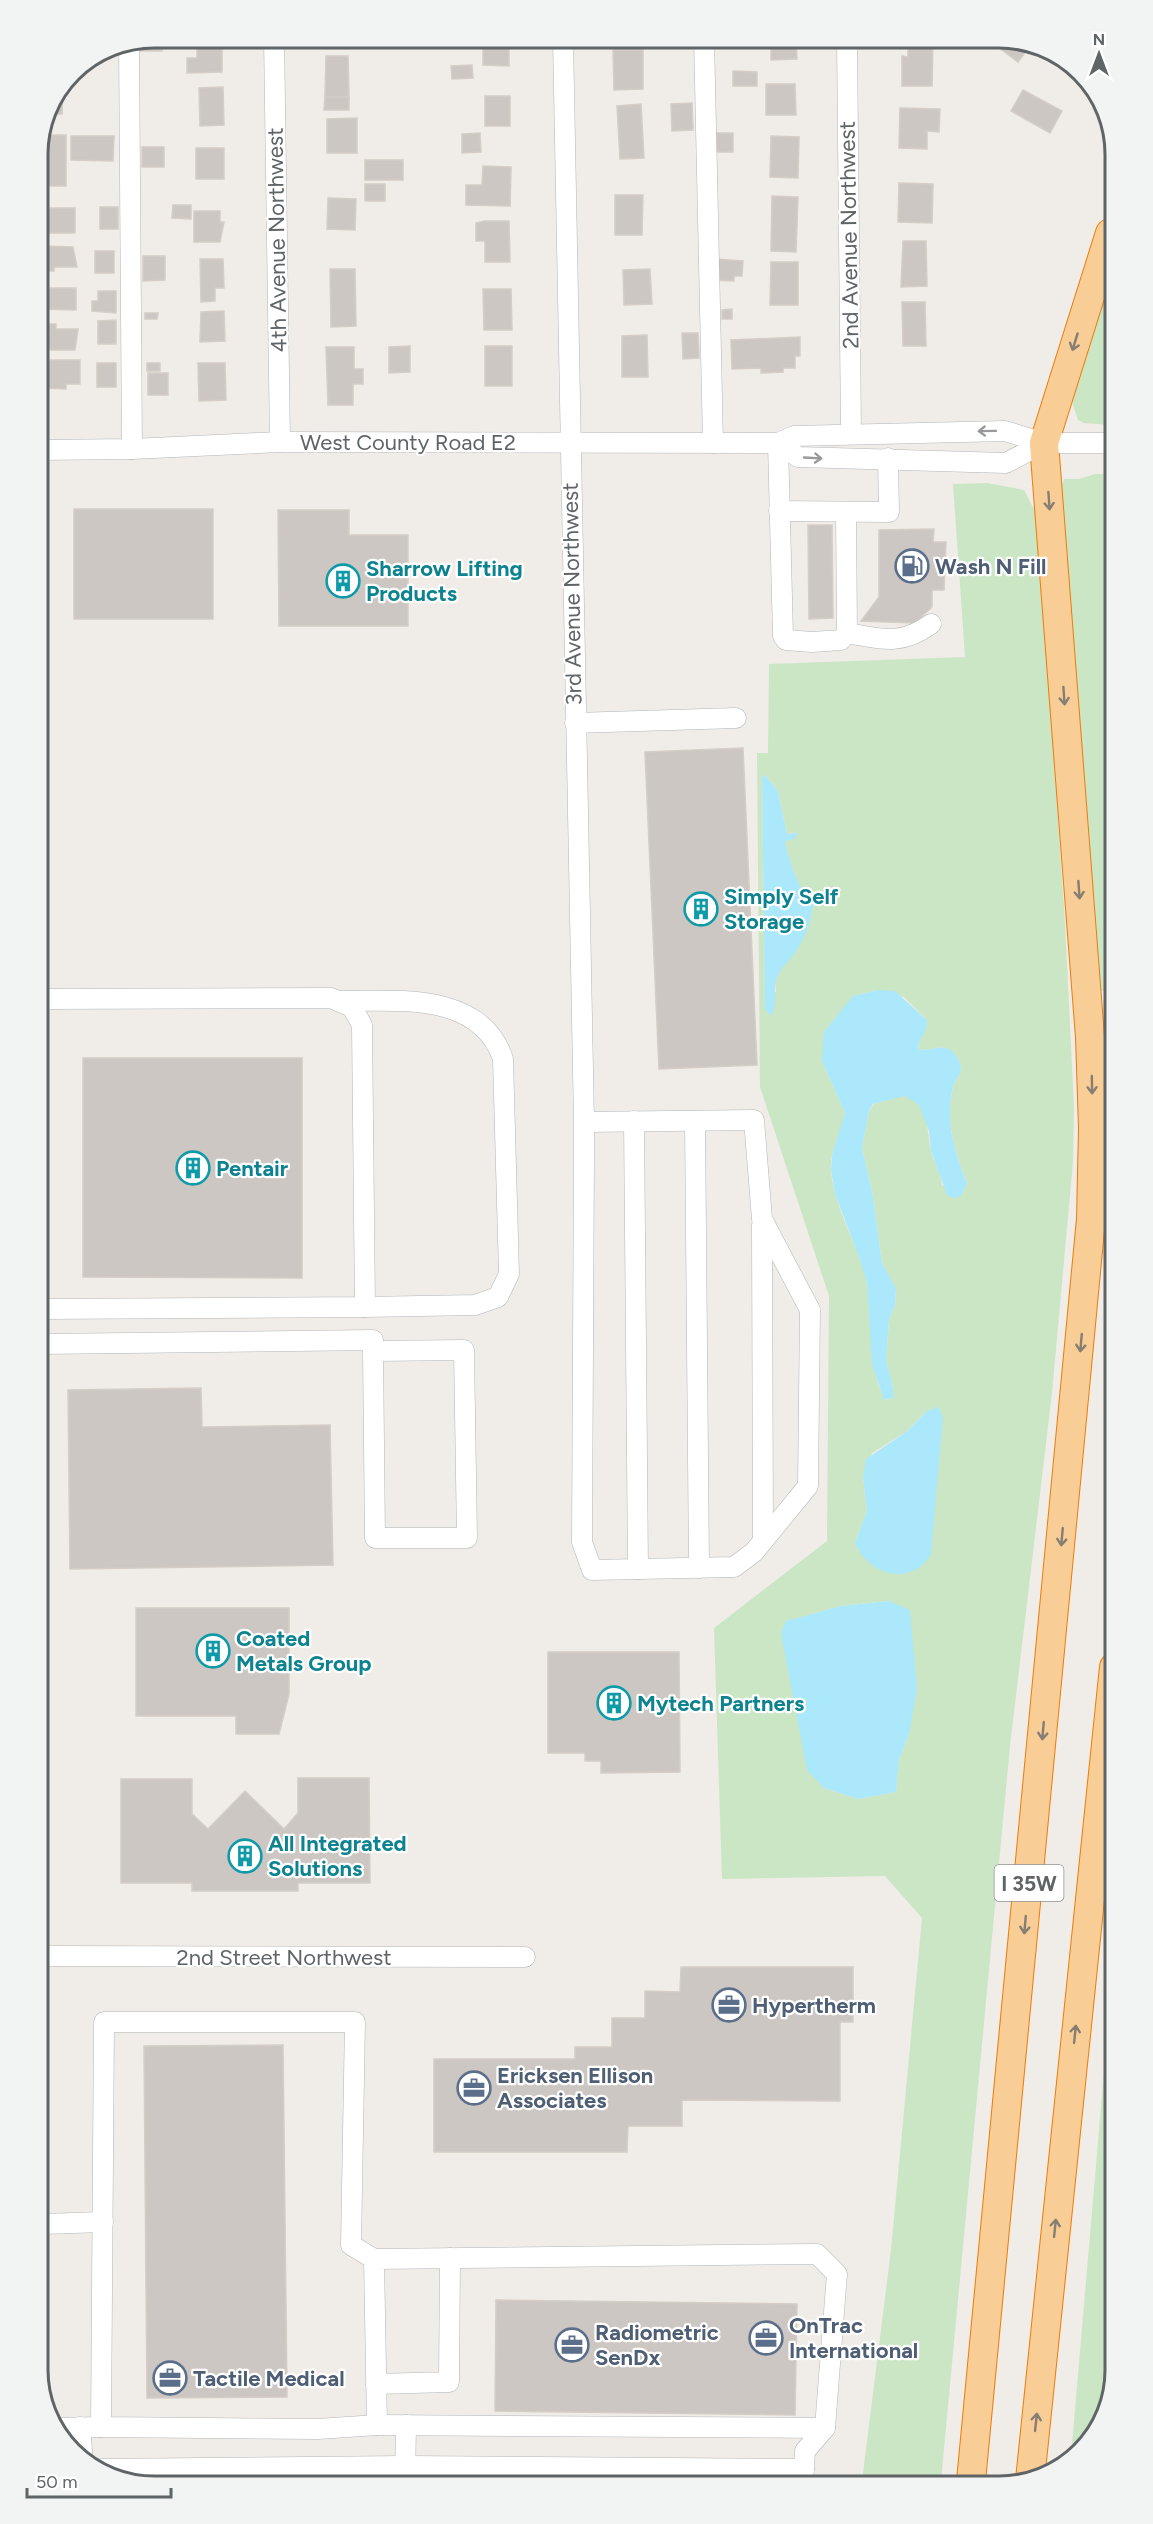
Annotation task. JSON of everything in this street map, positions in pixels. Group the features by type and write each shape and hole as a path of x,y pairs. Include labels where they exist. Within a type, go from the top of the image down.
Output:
{"highway":[{"path":"1086,1285 1093,1128 1090,1037 1044,443 1105,249"},
{"name":"I 35W","path":"971,2476 1086,1285 1105,1159"},
{"name":"I 35W","path":"1031,2471 1105,1754"}],"street":[{"name":"4th Avenue Northwest","path":"274,48 280,442"},
{"name":"3rd Avenue Northwest","path":"563,48 569,443 584,1122 582,1542 592,1570 638,1569"},
{"path":"704,48 713,443"},
{"name":"2nd Avenue Northwest","path":"847,48 851,433"},
{"path":"129,51 132,449"},
{"name":"West County Road E2","path":"48,450 132,449 280,442 778,443 794,436 1005,431 1044,443 1105,442"},
{"name":"West County Road E2","path":"778,443 798,457 1006,463 1044,443"},
{"path":"778,443 783,636 786,640 812,642 841,640 846,633 846,512"},
{"path":"780,511 889,512 888,458"},
{"path":"846,633 895,639 913,637 931,624"},
{"path":"575,723 736,718"},
{"path":"48,999 331,998 342,1001 421,1001 452,1010 477,1021 496,1040 503,1059 509,1274 498,1297 476,1305 48,1309"},
{"path":"342,1001 352,1007 362,1025 364,1307"},
{"path":"584,1122 754,1120 762,1219 763,1540"},
{"path":"634,1121 638,1569 734,1567 763,1540 808,1486 810,1310 762,1219"},
{"path":"695,1121 699,1568"},
{"path":"48,1344 373,1340 373,1351 375,1538 467,1538 464,1350 373,1351"},
{"name":"2nd Street Northwest","path":"48,1956 525,1957"},
{"path":"101,2427 104,2022 355,2022 351,2245 374,2259 817,2254 837,2274 825,2428 805,2451 804,2475 405,2475 117,2469"},
{"path":"48,2224 102,2222"},
{"path":"376,2384 449,2382 450,2258"},
{"path":"374,2259 377,2425"},
{"path":"65,2428 318,2429 406,2425 825,2428"},
{"path":"405,2475 406,2425"},
{"path":"81,2427 82,2448"}],"green space":[{"path":"1105,285 1105,425 1084,423 1078,420 1071,399"},
{"path":"1095,474 1105,474 1105,991 1093,990 1061,487 1064,479 1079,479"},
{"path":"987,483 1024,490 1038,517 1065,922 1074,1107 1073,1162 1052,1393 1010,1746 941,2476 863,2476 891,2250 922,1918 885,1876 722,1879 714,1628 827,1541 829,1296 760,1087 757,753 768,753 769,664 965,657 953,484","holes":["765,775 778,791 787,834 798,833 785,841 785,844 798,884 810,894 775,982 776,991 765,1009 762,778","878,990 904,997 927,1020 918,1049 946,1048 960,1062 960,1072 953,1087 950,1124 958,1160 967,1183 942,1186 931,1151 923,1109 919,1102 905,1096 874,1104 869,1111 862,1148 872,1191 882,1263 896,1290 895,1305 889,1320 886,1361 893,1387 893,1398 885,1400 875,1372 867,1283 833,1185 832,1155 845,1113 822,1061 853,996","927,1411 876,1567 855,1543 867,1511 863,1477 872,1453 906,1432","889,1601 909,1734 899,1760 896,1792 858,1799 824,1788 787,1621 841,1606"]},
{"path":"1105,2061 1104,2384 1091,2423 1072,2447"}],"water":[{"path":"765,775 778,791 787,834 798,833 794,839 785,841 785,844 799,884 814,901 803,938 795,954 780,971 776,980 771,1016 765,1009 762,778"},
{"path":"878,990 895,991 927,1020 918,1049 947,1048 960,1062 961,1070 951,1099 950,1124 958,1160 967,1183 961,1196 953,1198 947,1195 931,1151 929,1131 919,1105 905,1096 873,1104 869,1111 862,1148 872,1191 882,1263 896,1289 895,1305 889,1320 886,1361 893,1387 893,1398 884,1400 872,1364 867,1283 835,1194 831,1170 832,1155 845,1113 822,1061 824,1032 853,996"},
{"path":"938,1407 943,1417 931,1554 913,1571 902,1574 880,1570 870,1563 855,1543 867,1511 863,1477 866,1459 906,1432 927,1411"},
{"path":"889,1601 910,1610 917,1689 909,1734 899,1760 896,1792 858,1799 824,1788 807,1770 781,1633 786,1621 841,1606"}],"building":[{"path":"162,48 162,51 140,51 140,49"},
{"path":"197,48 222,48 222,72 187,73 187,58 197,58"},
{"path":"483,48 509,48 509,66 483,65"},
{"path":"771,48 796,48 797,59 771,60"},
{"path":"908,48 933,48 932,86 902,86 902,56 908,57"},
{"path":"1006,48 1026,52 1018,62 1001,49"},
{"path":"613,50 643,50 643,89 614,90"},
{"path":"326,56 348,56 349,97 325,97"},
{"path":"472,65 473,78 452,79 451,66"},
{"path":"733,71 757,72 757,86 733,86"},
{"path":"766,84 795,84 796,115 766,115"},
{"path":"223,87 224,125 200,126 199,88"},
{"path":"1023,90 1062,111 1050,133 1011,111"},
{"path":"485,96 510,96 510,126 485,126"},
{"path":"325,97 349,97 349,110 324,110"},
{"path":"62,100 62,114 56,114"},
{"path":"692,103 693,130 672,131 671,104"},
{"path":"641,104 644,158 620,159 617,106"},
{"path":"900,108 940,109 939,132 927,131 927,149 899,148"},
{"path":"357,118 357,153 327,153 327,119"},
{"path":"480,133 481,152 462,153 462,134"},
{"path":"713,133 733,133 733,152 713,152"},
{"path":"50,135 66,135 66,186 48,186"},
{"path":"71,136 114,136 113,161 71,160"},
{"path":"771,136 799,137 798,178 770,177"},
{"path":"142,147 164,147 164,167 142,167"},
{"path":"196,148 224,148 224,179 196,179"},
{"path":"365,160 403,160 403,180 365,180"},
{"path":"483,166 511,167 510,206 466,205 466,185 482,185"},
{"path":"899,183 933,184 932,223 898,222"},
{"path":"365,184 385,184 385,201 365,201"},
{"path":"615,195 643,195 642,235 615,235"},
{"path":"772,196 798,197 796,252 771,251"},
{"path":"328,198 356,199 355,230 327,229"},
{"path":"173,205 191,205 191,219 172,218"},
{"path":"100,207 118,207 118,229 100,229"},
{"path":"48,208 75,208 75,233 48,233"},
{"path":"194,211 220,211 220,222 224,222 220,242 194,242"},
{"path":"509,221 510,262 485,262 485,241 476,241 476,223"},
{"path":"903,241 926,241 927,286 901,287"},
{"path":"48,246 73,247 77,267 54,267 54,271 48,271"},
{"path":"95,251 114,251 114,273 95,273"},
{"path":"143,256 165,256 165,280 143,281"},
{"path":"200,259 223,259 224,288 215,288 215,301 201,302"},
{"path":"715,259 743,261 742,276 734,276 734,281 714,280"},
{"path":"771,262 798,262 798,305 770,305"},
{"path":"330,269 355,269 356,326 331,327"},
{"path":"650,269 652,304 624,305 623,270"},
{"path":"48,288 76,288 76,310 48,309"},
{"path":"483,289 511,289 512,330 484,330"},
{"path":"98,291 116,291 116,313 92,311 92,301 98,301"},
{"path":"902,302 925,302 926,346 903,346"},
{"path":"732,309 732,319 722,319 722,310"},
{"path":"224,311 225,341 200,342 201,312"},
{"path":"145,313 158,313 157,319 145,319"},
{"path":"116,320 116,344 98,344 98,321"},
{"path":"48,324 56,324 56,329 78,329 75,350 48,350"},
{"path":"682,333 698,333 699,358 683,359"},
{"path":"647,335 648,377 622,377 622,336"},
{"path":"800,337 800,356 795,356 795,368 783,368 783,372 761,373 761,368 732,369 731,340"},
{"path":"410,346 410,372 389,373 389,347"},
{"path":"485,346 512,346 512,386 485,386"},
{"path":"326,347 354,347 354,369 363,369 363,384 353,384 353,405 328,405"},
{"path":"48,360 80,360 80,384 66,384 66,389 48,388"},
{"path":"97,363 116,363 116,387 97,387"},
{"path":"147,363 160,363 160,371 147,371"},
{"path":"198,363 225,363 226,400 199,401"},
{"path":"148,373 168,373 168,395 148,395"},
{"path":"74,509 213,509 213,619 74,619"},
{"name":"Sharrow Lifting Products","path":"278,510 349,510 349,535 408,535 408,626 279,626"},
{"path":"808,525 832,525 833,618 809,619"},
{"name":"Wash N Fill","path":"934,529 933,542 946,542 944,590 932,590 932,607 915,623 861,621 879,597 879,530"},
{"name":"Simply Self Storage","path":"743,748 757,1065 659,1069 645,752"},
{"name":"Pentair","path":"83,1058 302,1058 302,1278 83,1277"},
{"path":"201,1388 202,1427 330,1425 333,1565 70,1569 68,1390"},
{"name":"Coated Metals Group","path":"136,1608 289,1608 289,1694 279,1734 236,1734 236,1716 136,1716"},
{"name":"Mytech Partners","path":"548,1652 679,1652 680,1772 601,1773 601,1761 585,1761 585,1753 548,1753"},
{"name":"All Integrated Solutions","path":"298,1778 369,1778 370,1883 298,1883 298,1891 192,1891 192,1883 121,1883 121,1779 192,1779 192,1814 208,1829 245,1791 284,1829 298,1813"},
{"path":"681,1967 853,1967 853,2022 840,2022 840,2101 682,2100 682,2126 628,2126 627,2152 434,2152 434,2059 575,2059 575,2047 612,2047 612,2018 645,2018 645,1991 680,1992"},
{"path":"283,2045 287,2397 147,2398 144,2046"},
{"path":"496,2300 797,2304 795,2415 495,2411"}],"place":[{"name":"Wash N Fill","path":"912,566"},
{"name":"Sharrow Lifting Products","path":"343,581"},
{"name":"Simply Self Storage","path":"701,909"},
{"name":"Pentair","path":"193,1168"},
{"name":"Coated Metals Group","path":"213,1651"},
{"name":"Mytech Partners","path":"614,1703"},
{"name":"All Integrated Solutions","path":"245,1856"},
{"name":"Hypertherm","path":"729,2005"},
{"name":"Ericksen Ellison Associates","path":"474,2088"},
{"name":"OnTrac International","path":"766,2338"},
{"name":"Radiometric SenDx","path":"572,2345"},
{"name":"Tactile Medical","path":"170,2378"}]}
